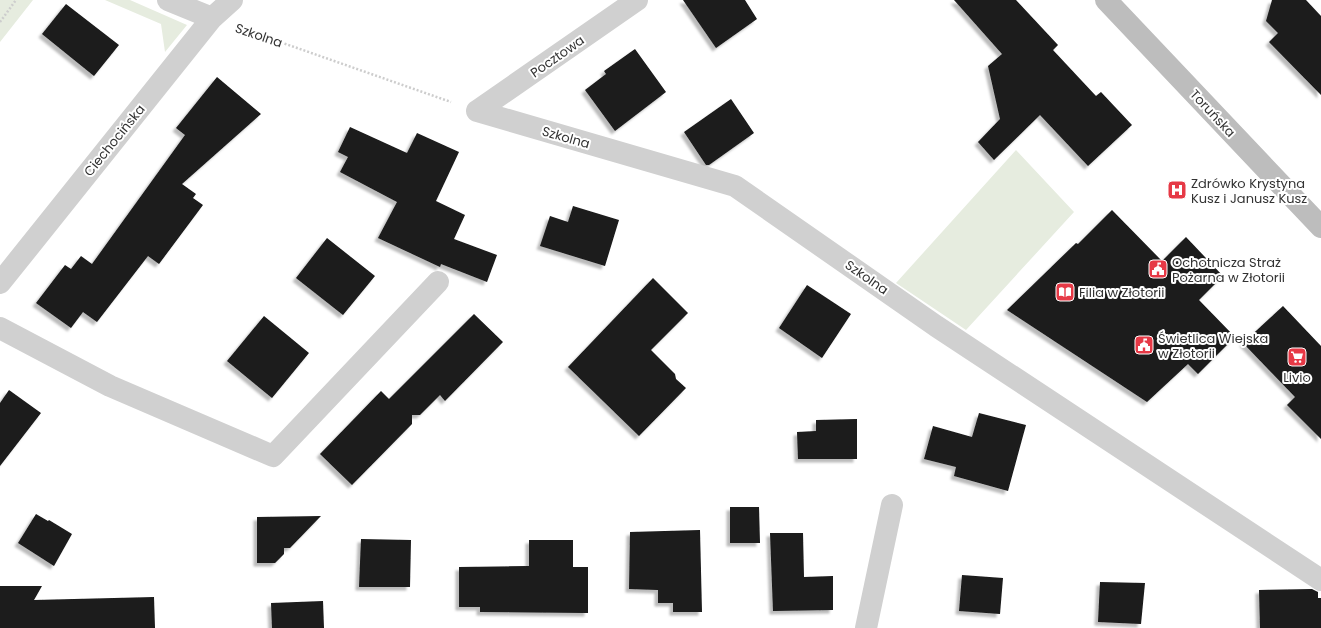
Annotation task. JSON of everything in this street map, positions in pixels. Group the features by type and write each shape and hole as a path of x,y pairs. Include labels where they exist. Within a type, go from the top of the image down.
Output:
{"main road":[{"name":"Toruńska","path":"1106,0 1321,227"}],"street":[{"path":"168,0 212,18"},
{"name":"Ciechocińska","path":"0,283 212,18 232,0"},
{"name":"Pocztowa","path":"477,111 638,0"},
{"name":"Szkolna","path":"477,111 735,186 936,326 1321,580"},
{"path":"0,328 110,386 273,456 438,282"},
{"path":"866,628 892,505"}],"path":[{"path":"0,22 16,0"},
{"name":"Szkolna","path":"212,18 477,111"}],"shaded area":[{"path":"0,0 33,0 0,42"},
{"path":"105,0 130,0 187,25 165,52 161,24"},
{"path":"1016,150 1074,212 966,330 896,283"}],"building":[{"path":"683,0 745,0 757,19 716,48"},
{"path":"954,0 1016,0 1058,45 1053,50 1096,96 1101,92 1132,125 1088,166 1040,115 994,160 978,142 1000,119 988,66 1002,54"},
{"path":"1272,0 1306,0 1321,16 1321,95 1269,42 1278,33 1266,21"},
{"path":"66,4 119,45 94,76 42,34"},
{"path":"635,49 666,92 615,131 585,90 606,74 604,71"},
{"path":"217,77 261,114 182,184 196,194 193,198 203,205 159,264 148,256 97,322 83,312 71,328 36,303 65,265 71,269 81,256 92,264 185,135 176,128"},
{"path":"731,99 754,133 709,165 706,165 684,132"},
{"path":"350,127 407,153 417,133 459,152 436,201 465,215 454,239 497,255 487,282 441,264 440,267 378,238 397,202 340,172 348,157 338,152"},
{"path":"573,206 619,220 605,266 540,246 550,216 568,222"},
{"path":"1112,210 1162,261 1186,237 1223,276 1199,300 1235,337 1198,374 1188,364 1147,402 1007,310"},
{"path":"327,238 375,276 343,315 296,278"},
{"path":"653,278 688,313 651,350 675,374 676,379 686,388 639,436 568,367"},
{"path":"807,285 851,314 822,358 779,328"},
{"path":"1283,306 1321,346 1321,439 1287,405 1295,397 1243,343"},
{"path":"474,314 503,342 445,401 440,395 420,415 412,415 412,424 352,485 320,454 381,391 389,399"},
{"path":"264,316 309,353 272,398 227,361"},
{"path":"9,390 41,413 0,466 0,403"},
{"path":"979,413 1026,425 1008,491 954,476 956,467 924,459 933,426 972,437"},
{"path":"857,419 857,459 798,459 797,432 816,431 816,420"},
{"path":"730,507 759,507 760,543 730,543"},
{"path":"36,514 72,534 54,566 18,543"},
{"path":"321,516 290,548 284,548 284,554 275,563 257,563 257,517"},
{"path":"700,530 702,612 673,612 673,603 658,603 658,590 629,589 630,532"},
{"path":"770,533 803,533 804,577 833,576 833,610 773,611"},
{"path":"361,539 411,540 410,587 359,587"},
{"path":"529,540 573,540 573,567 588,567 588,613 480,612 480,607 459,607 459,567 529,566"},
{"path":"962,575 1003,578 1000,614 959,611"},
{"path":"1100,582 1145,583 1141,624 1098,622"},
{"path":"0,586 42,586 34,600 154,597 155,628 0,628"},
{"path":"1312,589 1318,592 1318,598 1321,598 1321,628 1260,628 1259,590"},
{"path":"323,601 324,628 272,628 271,603"}],"place":[{"name":"Zdrówko Krystyna Kusz i Janusz Kusz","path":"1177,190"},
{"name":"Ochotnicza Straż Pożarna w Złotorii","path":"1158,269"},
{"name":"Filia w Złotorii","path":"1065,292"},
{"name":"Świetlica Wiejska w Złotorii","path":"1144,345"},
{"name":"Livio","path":"1297,357"}]}
